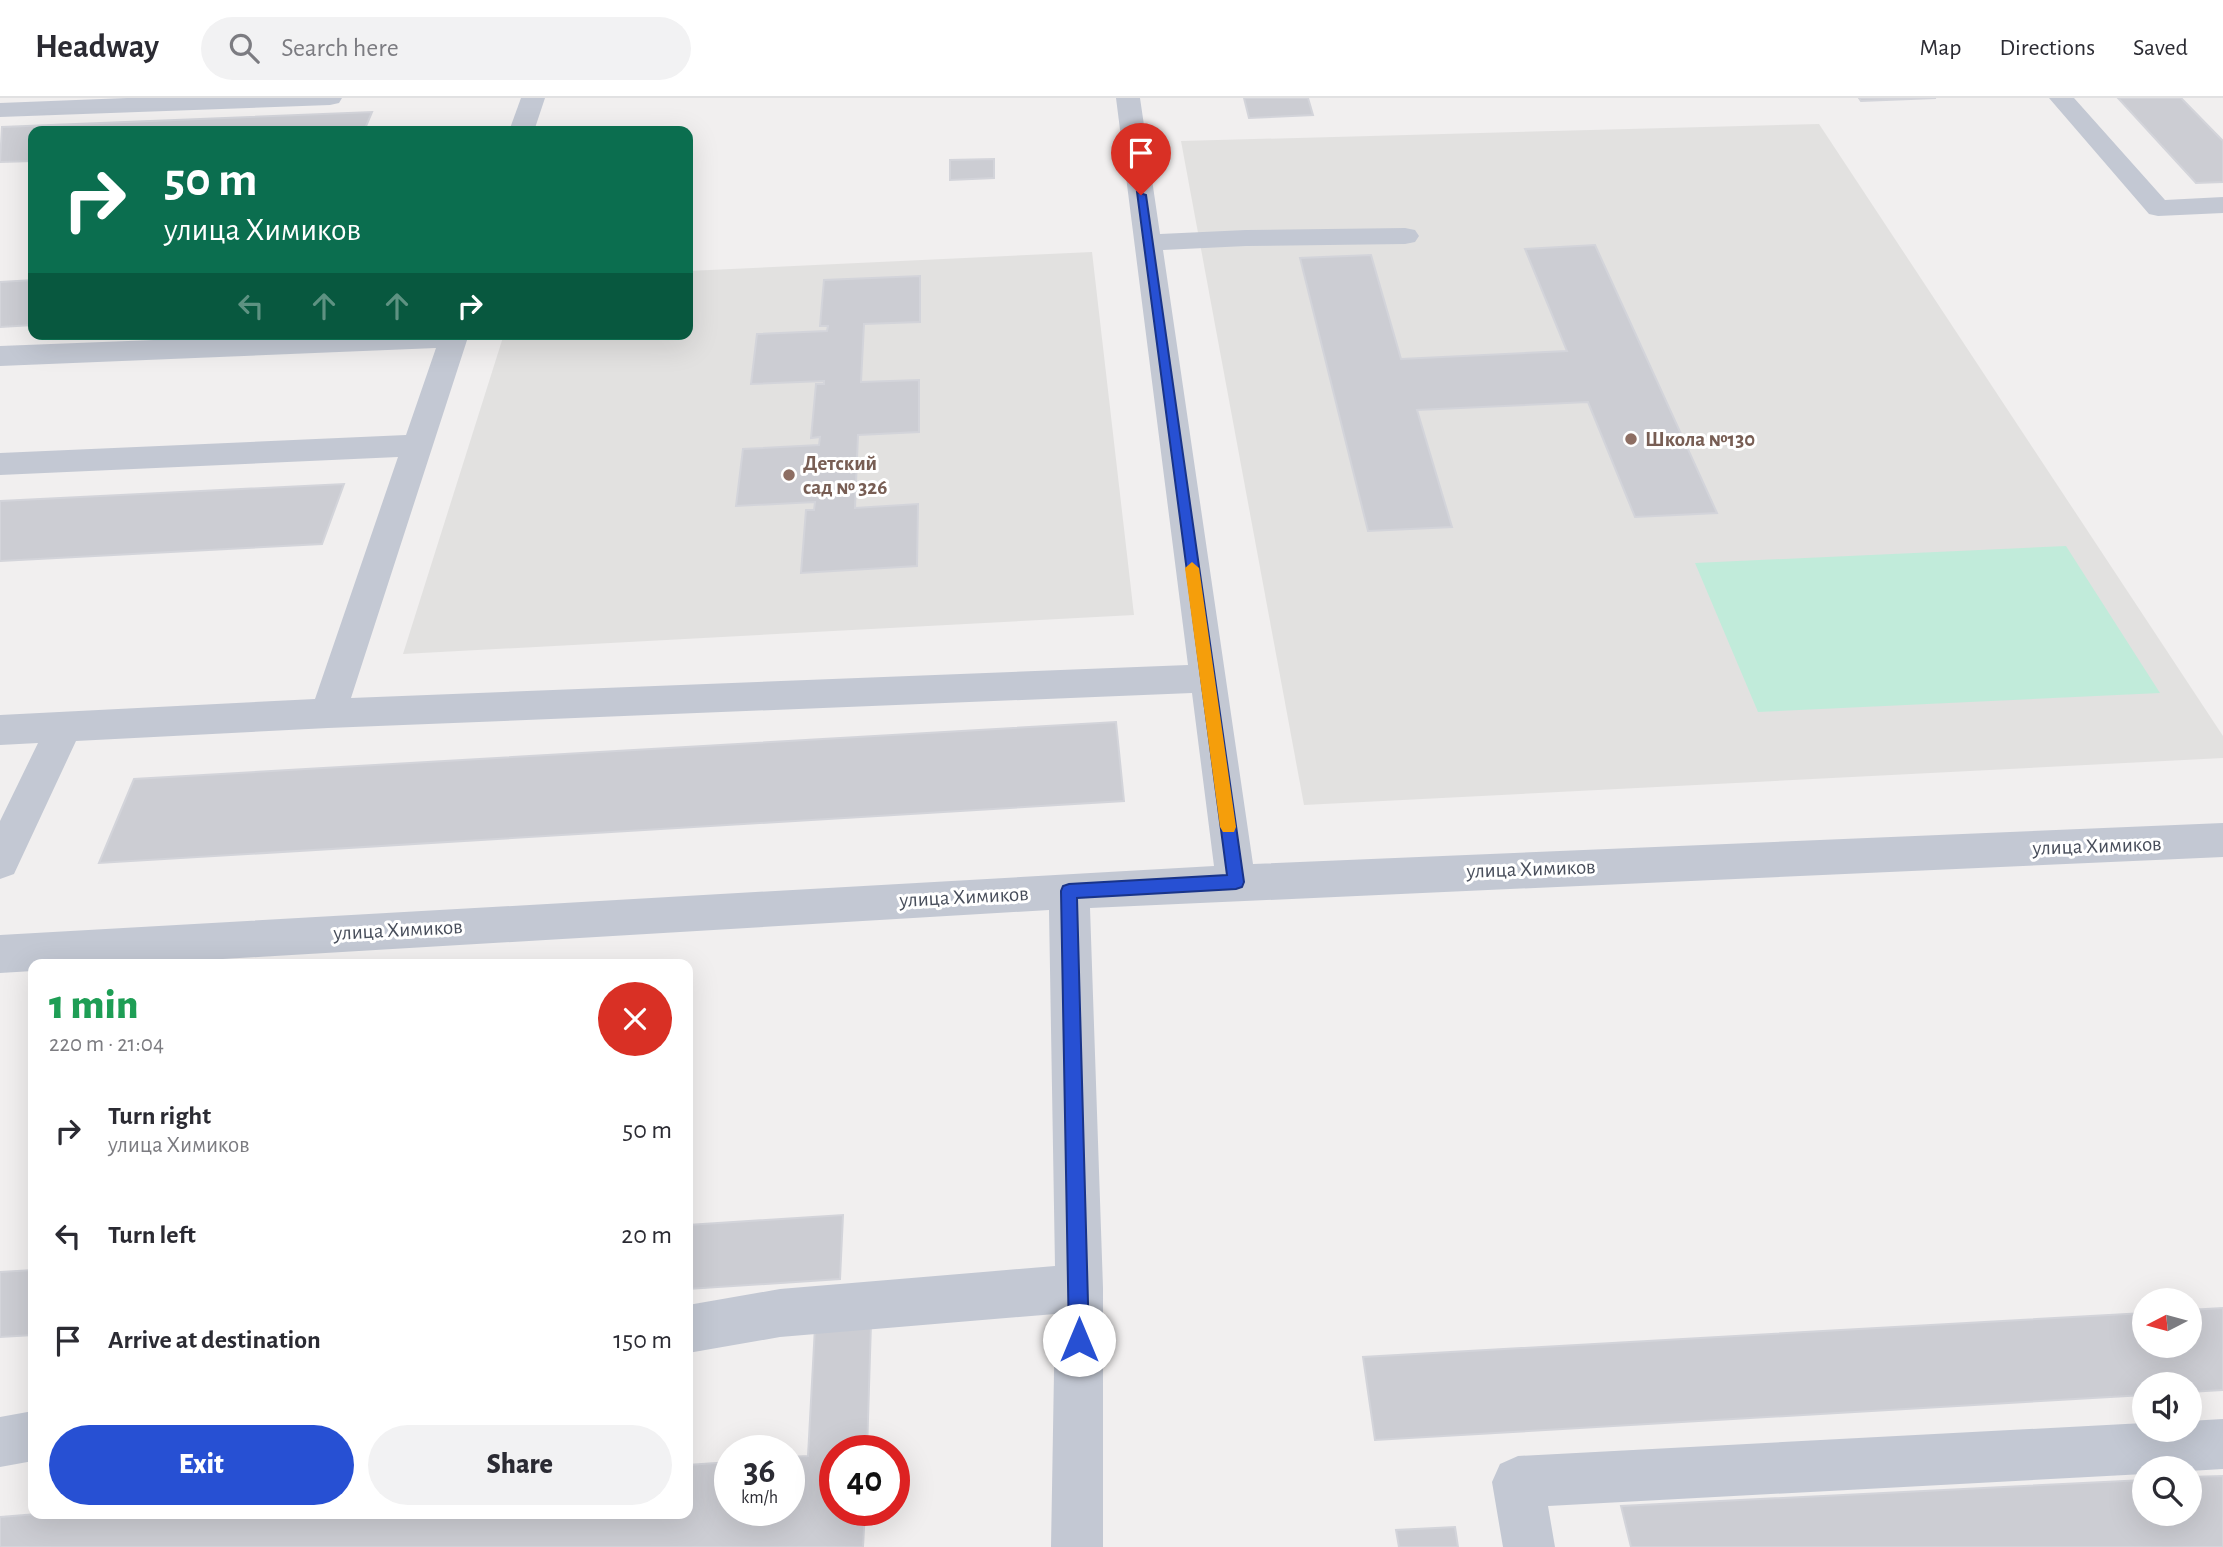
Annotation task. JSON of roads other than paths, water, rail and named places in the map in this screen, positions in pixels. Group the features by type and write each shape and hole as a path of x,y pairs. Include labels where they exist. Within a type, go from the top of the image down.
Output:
{"street":[{"path":"0,110 330,98"},
{"path":"524,126 533,98"},
{"path":"1128,98 1236,882"},
{"path":"2061,98 2158,208 2223,205"},
{"path":"1148,243 1246,238 1405,236"},
{"path":"0,356 363,340"},
{"path":"328,713 453,340"},
{"path":"0,464 418,445"},
{"path":"0,730 328,713 1208,678"},
{"path":"0,862 64,727"},
{"name":"улица Химиков","path":"0,954 1236,882 2223,840"},
{"path":"1069,891 1079,1288 1077,1547"},
{"path":"693,1328 780,1314 1079,1288"},
{"path":"0,1442 28,1437"},
{"path":"1529,1547 1518,1482 2223,1444"}],"place":[{"name":"Школа №130","path":"1631,439"},
{"name":"Детский сад № 326","path":"789,475"}]}
